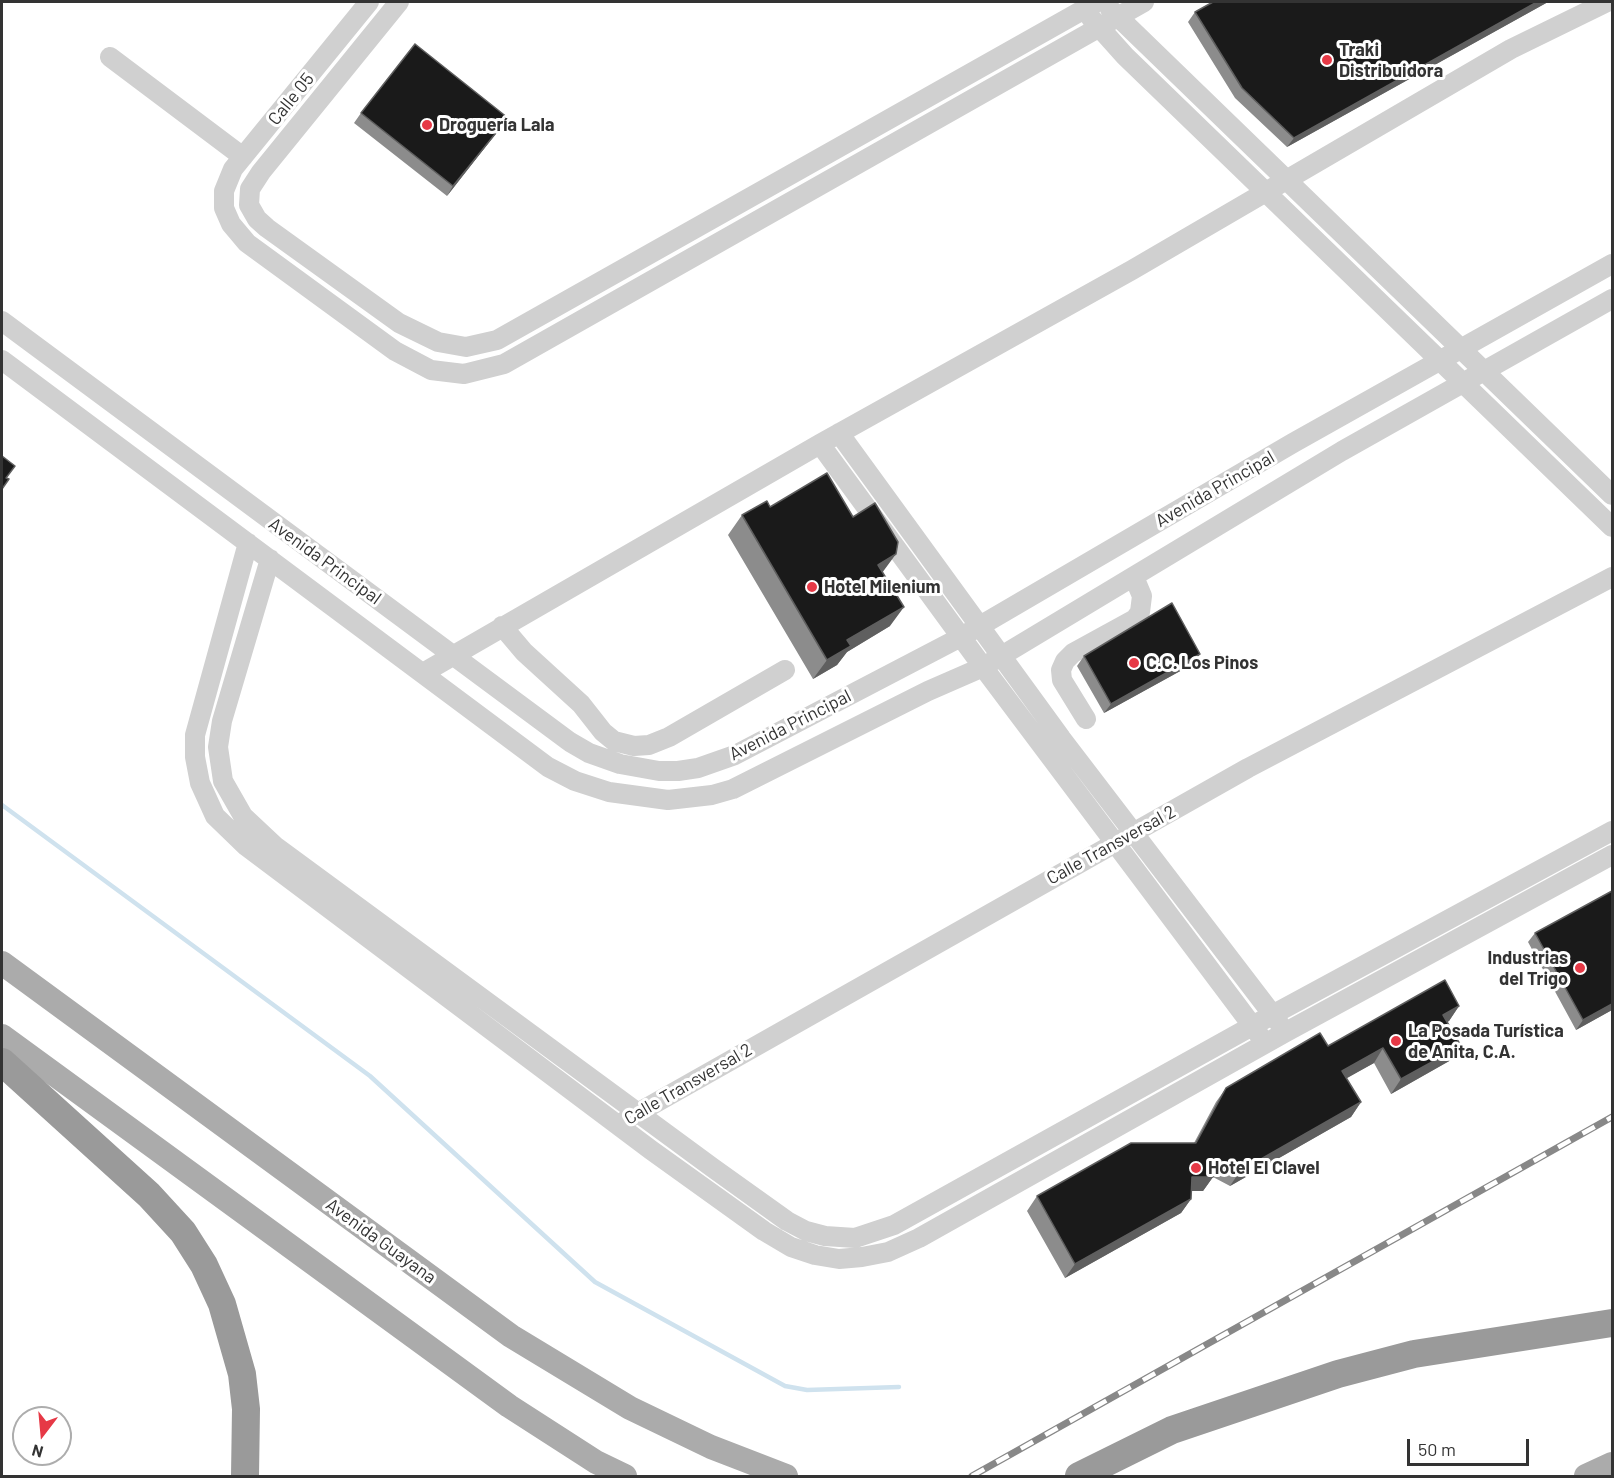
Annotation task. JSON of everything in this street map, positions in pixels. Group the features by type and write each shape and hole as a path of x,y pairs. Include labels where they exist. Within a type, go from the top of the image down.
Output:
{"highway":[{"path":"2,1062 149,1195 183,1232 204,1265 222,1304 242,1374 246,1409 245,1476"},
{"path":"1079,1476 1172,1430 1338,1374 1414,1354 1612,1323"}],"main road":[{"name":"Avenida Guayana","path":"2,963 511,1336 630,1408 711,1447 786,1476"},
{"path":"2,1036 509,1406 596,1461 625,1476"},
{"path":"1586,1476 1612,1464"}],"street":[{"name":"Calle 05","path":"369,2 243,156 226,183 224,201 231,224 248,243 395,351 431,370 464,374 504,364 588,317"},
{"name":"Calle 05","path":"399,2 261,172 248,197 251,212 267,228 399,323 438,342 466,348 487,344 577,295"},
{"path":"1144,2 1111,9 1098,27 588,317 577,295 1087,4 1098,27 1612,527"},
{"path":"423,673 820,444 1287,180 1511,49 1607,2"},
{"path":"1111,9 1612,495"},
{"path":"328,52 346,66"},
{"path":"110,57 243,156"},
{"path":"677,238 690,259"},
{"name":"Avenida Principal","path":"2,321 554,732 589,753 641,768 678,771 698,768 735,755 961,637 1293,443 1612,264"},
{"name":"Avenida Principal","path":"2,360 562,775 609,792 668,800 701,797 733,789 928,691 983,667 1342,451 1612,299"},
{"path":"840,433 1001,655 1286,1032"},
{"path":"820,444 983,667 1266,1044"},
{"path":"1544,461 1564,447"},
{"path":"248,543 195,735 195,757 200,783 215,816 232,834 264,860 617,1125 781,1242 801,1251 827,1257 869,1256 900,1247 990,1199 1286,1032 1612,855"},
{"path":"270,559 219,735 219,769 234,805 249,824 275,846 637,1113 798,1227 834,1238 867,1236 894,1225 1272,1015 1612,831"},
{"path":"1086,719 1062,680 1061,670 1065,661 1080,650 1135,619 1140,612 1142,596 1134,577"},
{"name":"Calle Transversal 2","path":"617,1125 1248,768 1612,577"},
{"path":"1064,619 1080,650"},
{"path":"502,626 524,652 581,704 603,732 614,741 634,746 649,745 669,737 784,670"},
{"path":"1140,1089 1152,1108"},
{"path":"977,1180 990,1199"},
{"path":"867,1236 869,1256"}],"building":[{"name":"Traki Distribuidora","path":"1213,2 1537,2 1294,138 1242,88 1195,12"},
{"name":"Droguería Lala","path":"415,44 508,118 453,186 361,113"},
{"path":"2,456 15,466 6,478 9,479 2,489"},
{"path":"827,473 853,517 875,503 898,542 896,554 878,565 904,607 847,640 851,646 827,660 742,515 767,501 770,507"},
{"name":"C.C. Los Pinos","path":"1172,603 1200,654 1111,704 1084,656"},
{"path":"1612,891 1612,1004 1583,1020 1535,933"},
{"path":"1445,980 1459,1006 1443,1015 1461,1046 1401,1079 1383,1048 1342,1071 1361,1102 1240,1171 1221,1161 1213,1177 1192,1177 1191,1199 1075,1264 1037,1196 1131,1143 1196,1143 1226,1088 1320,1033 1328,1046"}],"waterway":[{"path":"2,805 370,1076 595,1282 785,1386 807,1390 899,1387"}],"railway":[{"path":"972,1476 1612,1117"}],"place":[{"name":"Traki Distribuidora","path":"1327,60"},
{"name":"Droguería Lala","path":"427,125"},
{"name":"Hotel Milenium","path":"812,587"},
{"name":"C.C. Los Pinos","path":"1134,663"},
{"name":"Industrias del Trigo","path":"1580,968"},
{"name":"La Posada Turística de Anita, C.A.","path":"1396,1041"},
{"name":"Hotel El Clavel","path":"1196,1168"}]}
